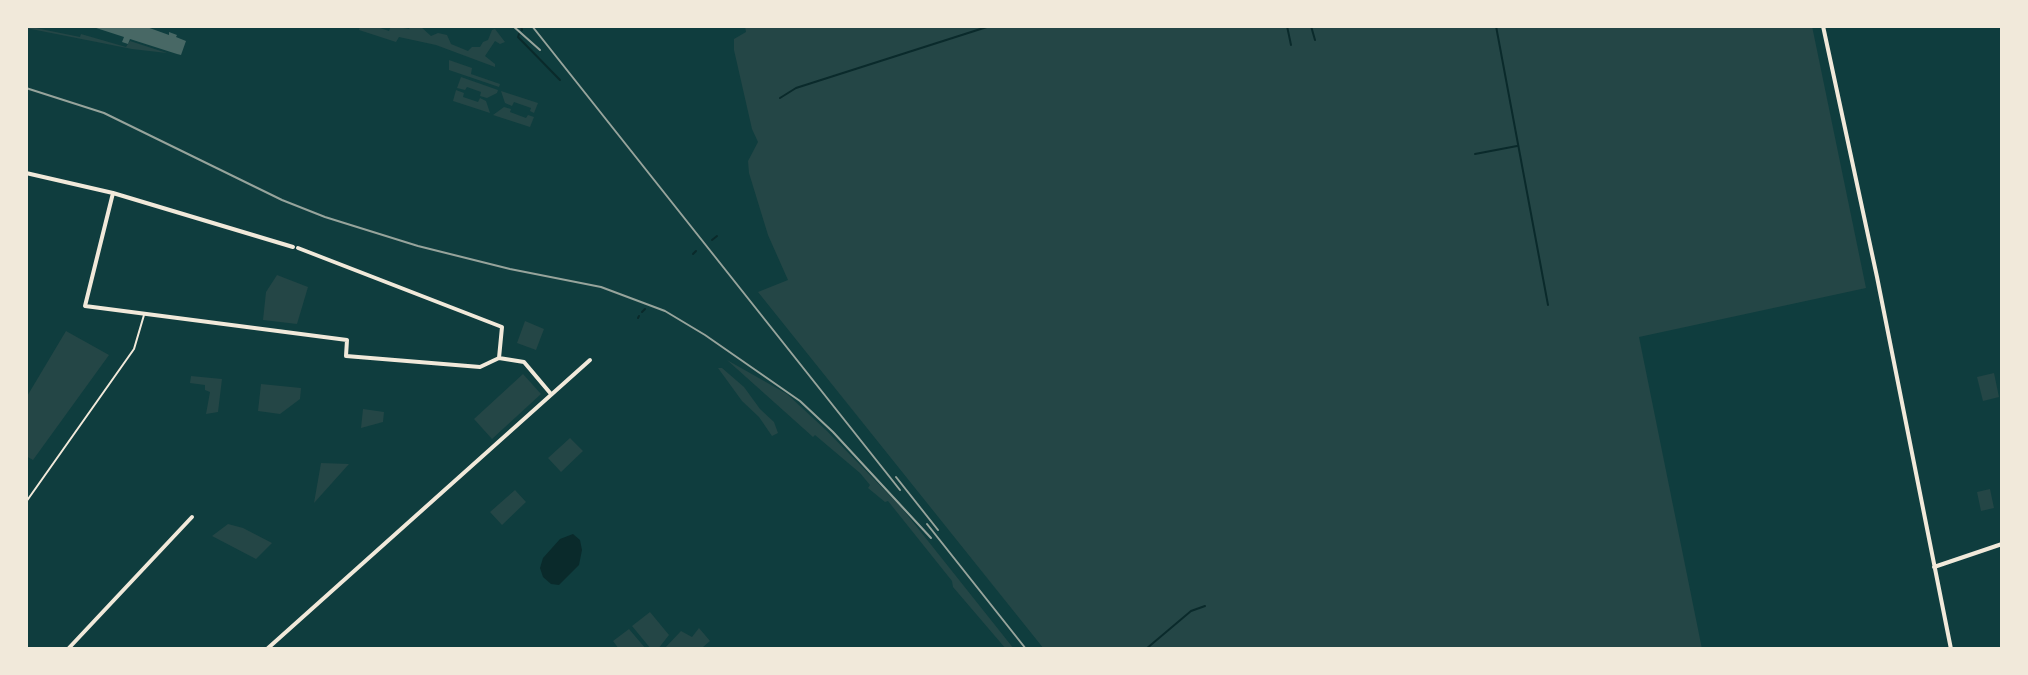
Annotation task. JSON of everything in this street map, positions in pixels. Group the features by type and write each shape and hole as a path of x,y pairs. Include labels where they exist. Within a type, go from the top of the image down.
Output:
{"street":[{"path":"1823,26 1951,649"},
{"path":"26,173 113,193 296,248 502,327 499,358"},
{"path":"113,193 85,306 347,340 346,356 353,357 480,367 499,358 524,362 551,394"},
{"path":"267,649 590,360"},
{"path":"68,649 192,517"},
{"path":"1934,567 2002,544"}],"lane":[{"path":"26,502 134,349 144,315"}],"shaded area":[{"path":"26,26 80,37 81,34 126,47 130,41 167,53 132,49"},
{"path":"360,26 380,26 389,31 391,26 409,29 420,26 431,36 438,33 447,35 451,44 468,51 472,47 480,47 495,29 505,42 500,44 495,41 485,56 495,67 436,45 399,37 396,42 359,30"},
{"path":"745,26 1812,26 1866,288 1639,337 1702,649 1044,649 758,292 788,280 768,235 749,173 748,161 758,142 752,129 734,50 734,39 746,32"},
{"path":"449,60 472,68 471,74 500,84 499,87 449,70"},
{"path":"461,77 498,90 497,93 487,98 467,87 465,90 457,88"},
{"path":"456,90 464,93 463,97 486,101 490,113 453,101"},
{"path":"501,91 538,103 534,113 530,111 531,108 514,102 512,106 505,103"},
{"path":"504,107 526,118 528,115 534,117 530,127 493,115"},
{"path":"277,275 308,287 297,324 263,320 266,292"},
{"path":"525,321 544,329 536,350 517,343"},
{"path":"66,331 109,355 33,460 26,456 26,398"},
{"path":"727,360 787,394 827,431 901,507 1014,649 1006,649 953,587 952,581 888,501 885,502 868,488 870,485 860,473 815,435 813,437"},
{"path":"718,368 744,387 774,422 778,433 772,436"},
{"path":"1994,373 1999,397 1983,401 1977,377"},
{"path":"523,374 541,394 492,439 474,419"},
{"path":"191,376 222,379 218,412 206,414 210,392 205,390 205,385 190,383"},
{"path":"261,384 301,388 300,399 280,414 258,411"},
{"path":"363,409 384,412 383,422 361,428"},
{"path":"570,438 583,451 561,472 548,458"},
{"path":"321,463 349,464 314,503"},
{"path":"1990,489 1994,508 1981,511 1977,492"},
{"path":"515,490 526,502 502,525 490,512"},
{"path":"228,524 272,543 256,559 212,536"},
{"path":"573,534 580,540 582,550 579,565 559,585 551,584 543,577 540,568 543,558 560,539"},
{"path":"650,612 669,635 658,649 651,649 632,626"},
{"path":"699,628 710,641 703,647 664,649 681,631 692,637"},
{"path":"629,629 646,649 619,649 613,641"}],"building":[{"path":"90,26 144,26 169,35 169,32 186,41 181,55 130,39 128,44 122,42 124,37"}],"waterway":[{"path":"521,26 522,30"},
{"path":"780,98 796,88 990,26"},
{"path":"1287,26 1291,45"},
{"path":"1311,26 1315,40"},
{"path":"1496,26 1548,305"},
{"path":"519,34 518,37 560,80"},
{"path":"1475,154 1517,146"},
{"path":"712,240 717,236"},
{"path":"693,254 696,251"},
{"path":"642,312 645,309"},
{"path":"1146,649 1191,611 1205,606"}],"railway":[{"path":"513,26 540,50"},
{"path":"532,26 900,490"},
{"path":"26,88 104,113 282,200 325,217 418,246 601,287 665,311 800,401 833,432 931,538"},
{"path":"896,477 938,530"},
{"path":"927,524 1026,649"}]}
